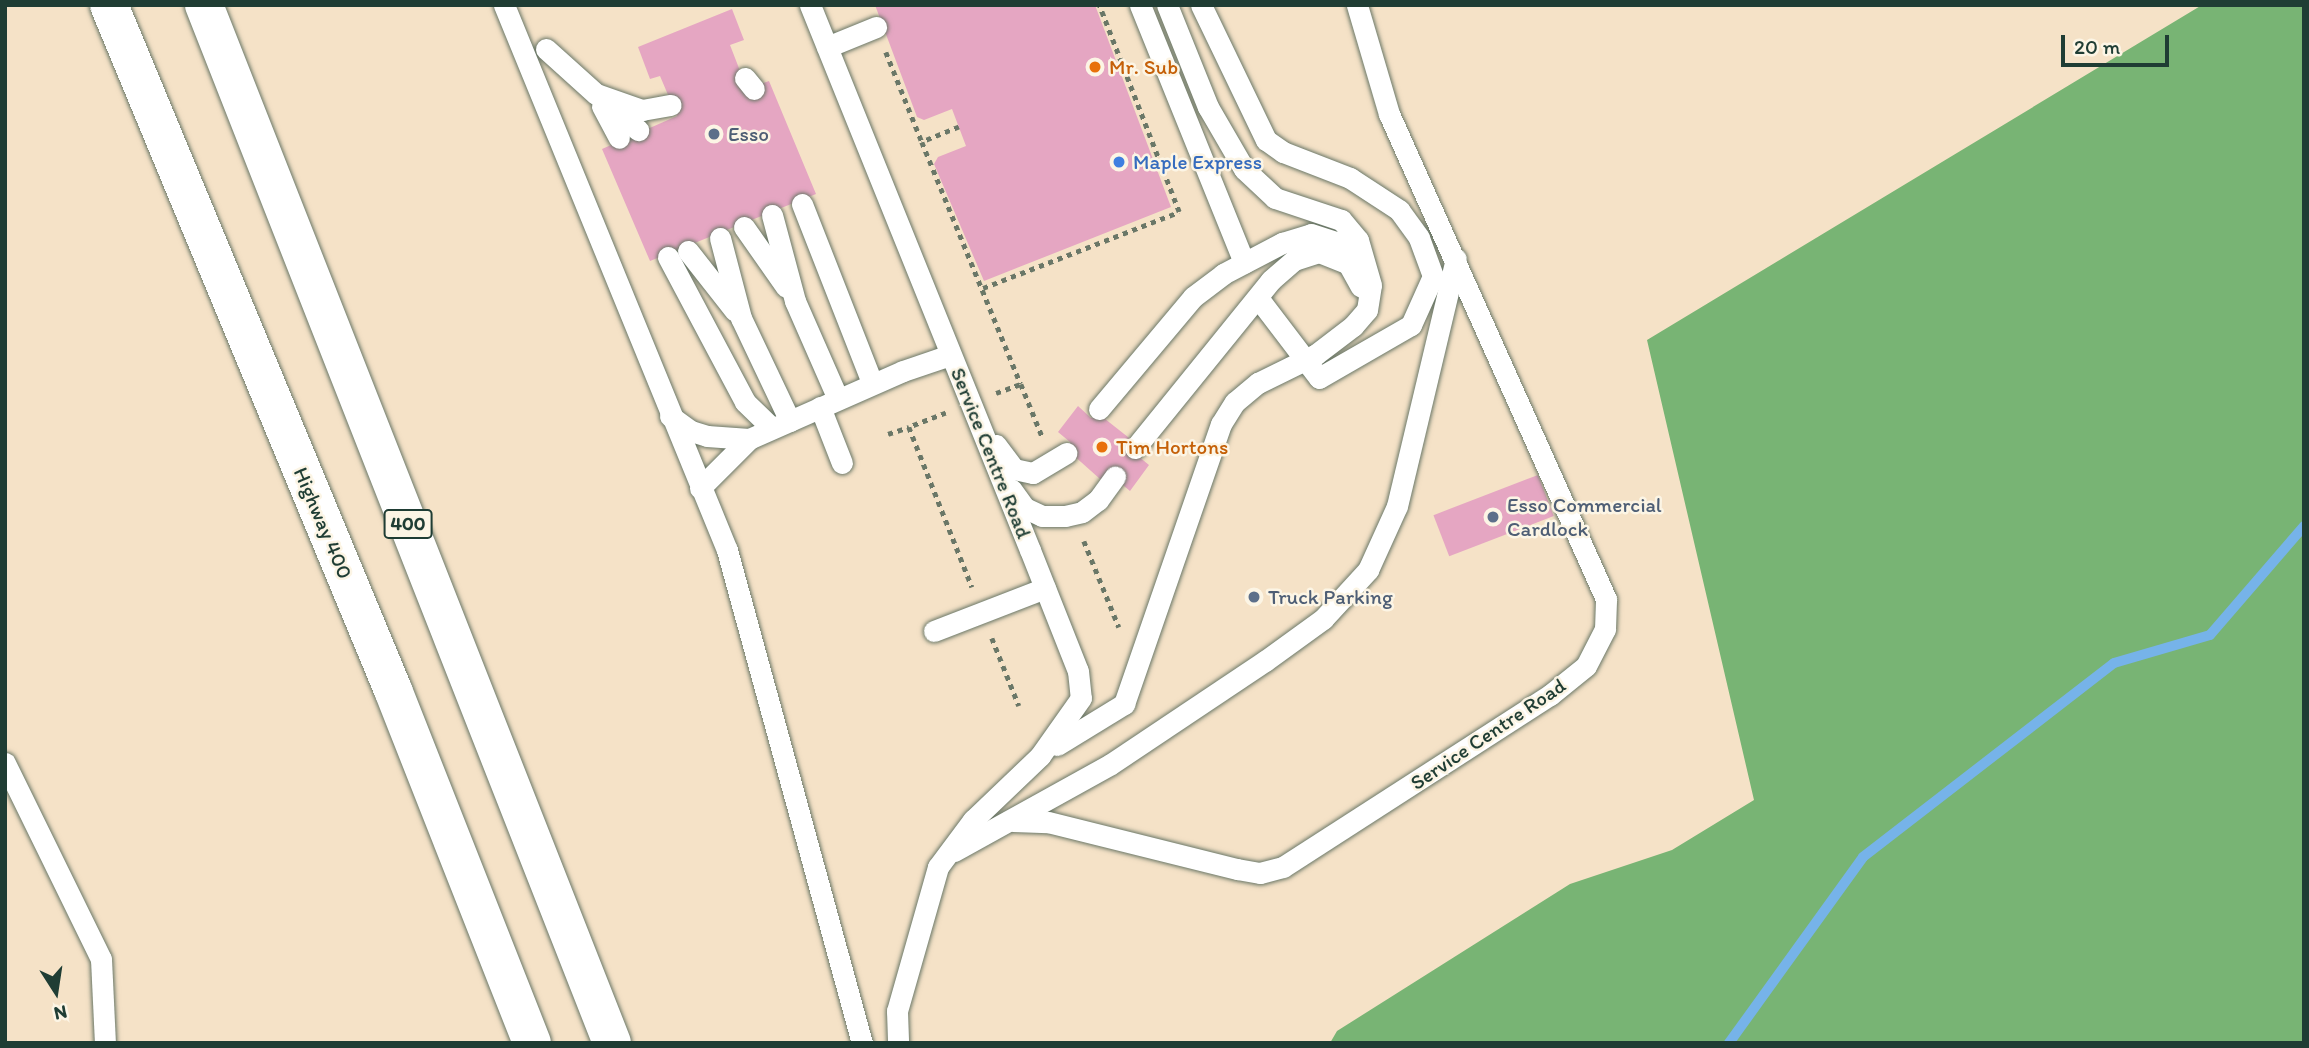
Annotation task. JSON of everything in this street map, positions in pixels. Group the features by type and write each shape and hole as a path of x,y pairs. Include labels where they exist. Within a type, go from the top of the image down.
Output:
{"highway":[{"name":"Highway 400","path":"109,5 393,690 532,1043"},
{"name":"400","path":"204,5 612,1043"}],"lane":[{"path":"504,5 668,415 727,550 862,1043"},
{"name":"Service Centre Road","path":"810,5 1045,588 1077,671 1081,698 1040,756 973,820 938,867 897,1011 898,1043"},
{"path":"1140,5 1244,263"},
{"path":"1040,756 1124,704 1221,424 1236,402 1258,383 1304,360 1353,326 1367,310 1371,285 1358,240 1341,220 1275,198 1244,169 1208,107 1167,5"},
{"path":"1201,5 1266,140 1283,152 1350,178 1399,210 1419,237 1433,276 1411,325 1319,379 1258,298"},
{"name":"Service Centre Road","path":"1013,821 1048,822 1260,873 1283,867 1550,695 1586,666 1605,629 1606,599 1389,114 1357,5"},
{"path":"827,47 876,27"},
{"path":"546,49 596,94 628,134"},
{"path":"596,94 670,112"},
{"path":"802,204 872,383"},
{"path":"772,215 795,301 829,403 842,463"},
{"path":"744,227 795,301"},
{"path":"1098,409 1193,297 1244,263 1311,234 1336,242 1359,276 1367,310"},
{"path":"720,238 741,318 781,424"},
{"path":"1135,449 1258,298 1294,260 1320,252 1339,258 1359,276"},
{"path":"741,318 678,254 745,402 781,424"},
{"name":"Service Centre Road","path":"938,867 958,848 1013,821 1111,764 1265,661 1322,619 1368,570 1397,506 1456,259"},
{"name":"Service Centre Road","path":"700,488 749,439 872,383 950,355"},
{"path":"668,415 699,434 749,439"},
{"path":"977,418 1014,469 1033,473 1066,453"},
{"path":"1000,475 1025,508 1042,516 1082,512 1115,477"},
{"path":"934,631 1045,588"},
{"path":"5,763 101,959 105,1043"}],"path":[{"path":"983,288 1179,212 1099,5"},
{"path":"876,27 1021,384"},
{"path":"922,142 959,127"},
{"path":"888,434 909,427"}],"green space":[{"path":"2202,5 2304,5 2304,1043 1330,1043 1337,1031 1570,884 1672,850 1754,800 1647,340"}],"building":[{"path":"875,5 1095,5 1171,207 984,281 934,164 938,157 966,146 952,109 924,120 917,117"},
{"name":"Esso","path":"732,9 744,40 730,45 747,89 769,81 816,194 650,261 602,149 677,116 660,76 650,79 638,47"},
{"name":"Tim Hortons","path":"1078,406 1091,418 1100,415 1133,441 1133,452 1149,465 1130,491 1113,477 1100,479 1072,454 1070,442 1058,432"},
{"path":"1538,475 1554,516 1449,556 1433,515"}],"waterway":[{"path":"1729,1043 1863,857 2114,663 2210,635 2304,526"}],"place":[{"name":"Mr. Sub","path":"1095,67"},
{"name":"Esso","path":"714,134"},
{"name":"Maple Express","path":"1119,162"},
{"name":"Tim Hortons","path":"1102,447"},
{"name":"Esso Commercial Cardlock","path":"1493,517"},
{"name":"Truck Parking","path":"1254,597"}]}
